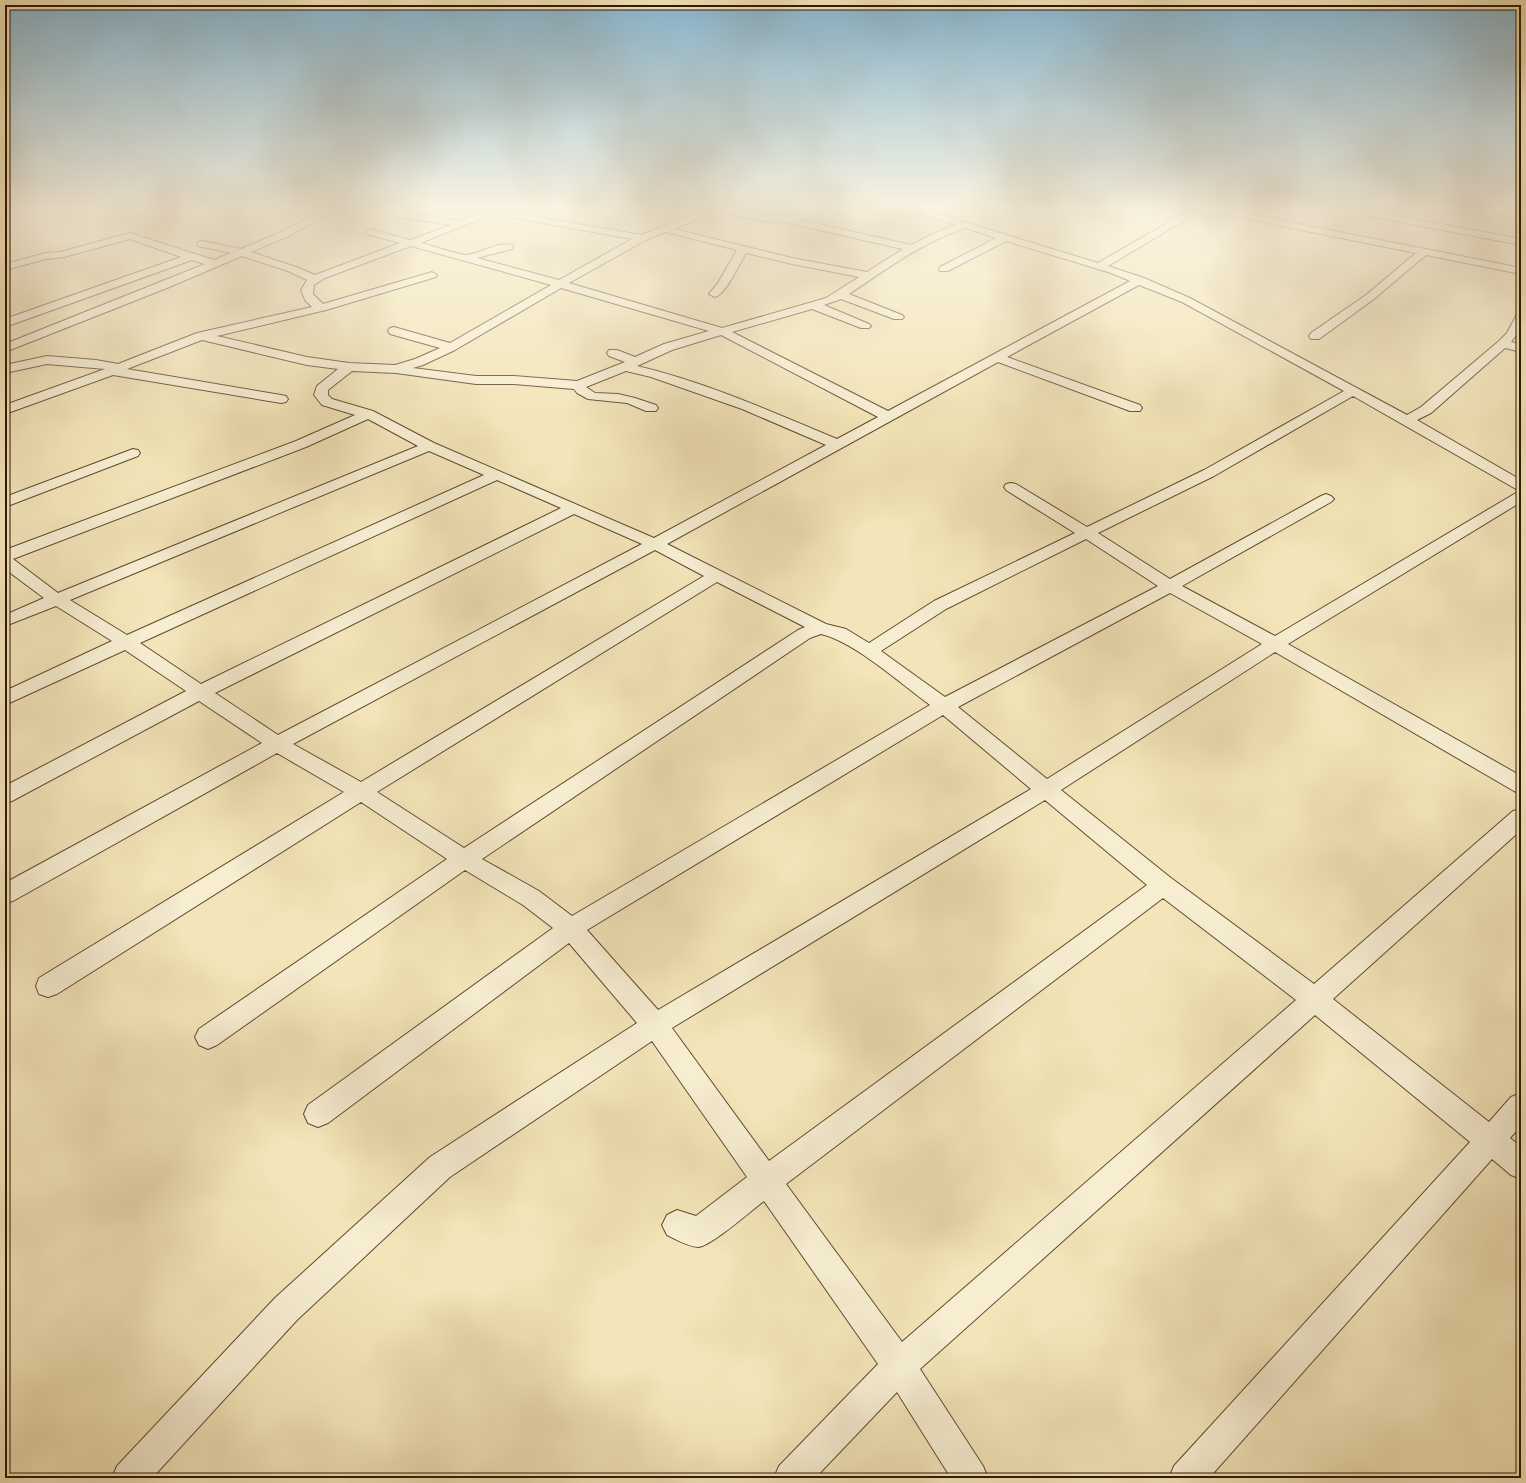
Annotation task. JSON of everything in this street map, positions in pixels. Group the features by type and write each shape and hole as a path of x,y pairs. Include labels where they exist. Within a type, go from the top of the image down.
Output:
{"street":[{"path":"6,322 124,280"},
{"path":"18,365 10,352 5,348 176,280"},
{"path":"313,280 306,290 308,298 322,308"},
{"path":"5,410 201,336 322,308 415,280"},
{"path":"546,280 721,331 889,417"},
{"path":"396,369 419,362 451,347 567,280"},
{"path":"715,294 725,280"},
{"path":"201,336 293,358 349,367 396,369 476,380 514,380 578,386 630,365 668,347 815,306 841,295 862,280"},
{"path":"5,894 277,744 654,544 1140,280"},
{"path":"1140,280 1186,300 1407,420 1521,486"},
{"path":"1315,336 1370,297 1390,280"},
{"path":"841,295 898,317"},
{"path":"815,306 865,326"},
{"path":"1407,420 1426,410 1503,344 1512,334 1521,316"},
{"path":"394,332 451,347"},
{"path":"1503,344 1521,348"},
{"path":"613,353 630,365 747,406 837,444"},
{"path":"997,358 1135,408"},
{"path":"5,369 47,360 60,360 96,364 115,369 281,399"},
{"path":"349,367 322,389 321,395 327,402 368,414 429,446 654,544 820,628 840,633 869,651 944,706 1047,788 1163,885 1314,999 1521,1165"},
{"path":"578,386 581,391 597,398 624,399 650,408"},
{"path":"869,651 940,605 1209,473 1353,391"},
{"path":"5,556 301,444 368,414"},
{"path":"5,620 429,446"},
{"path":"5,502 133,453"},
{"path":"5,699 126,642 496,475"},
{"path":"1010,487 1087,532 1170,586 1275,644 1521,786"},
{"path":"129,1478 286,1309 440,1167 655,1025 1047,788 1275,644 1521,496"},
{"path":"318,1114 571,928 944,706 1170,586 1326,499"},
{"path":"5,795 202,692 574,508"},
{"path":"5,561 56,599 126,642 277,744 361,792 464,859 531,898 571,928 655,1025 899,1366 971,1478"},
{"path":"48,986 361,792 717,575"},
{"path":"208,1037 464,859 804,634 820,628"},
{"path":"791,1478 899,1366 1521,817"},
{"path":"677,1225 688,1230 700,1232 767,1180 1163,885"},
{"path":"1186,1478 1521,1106"}]}
